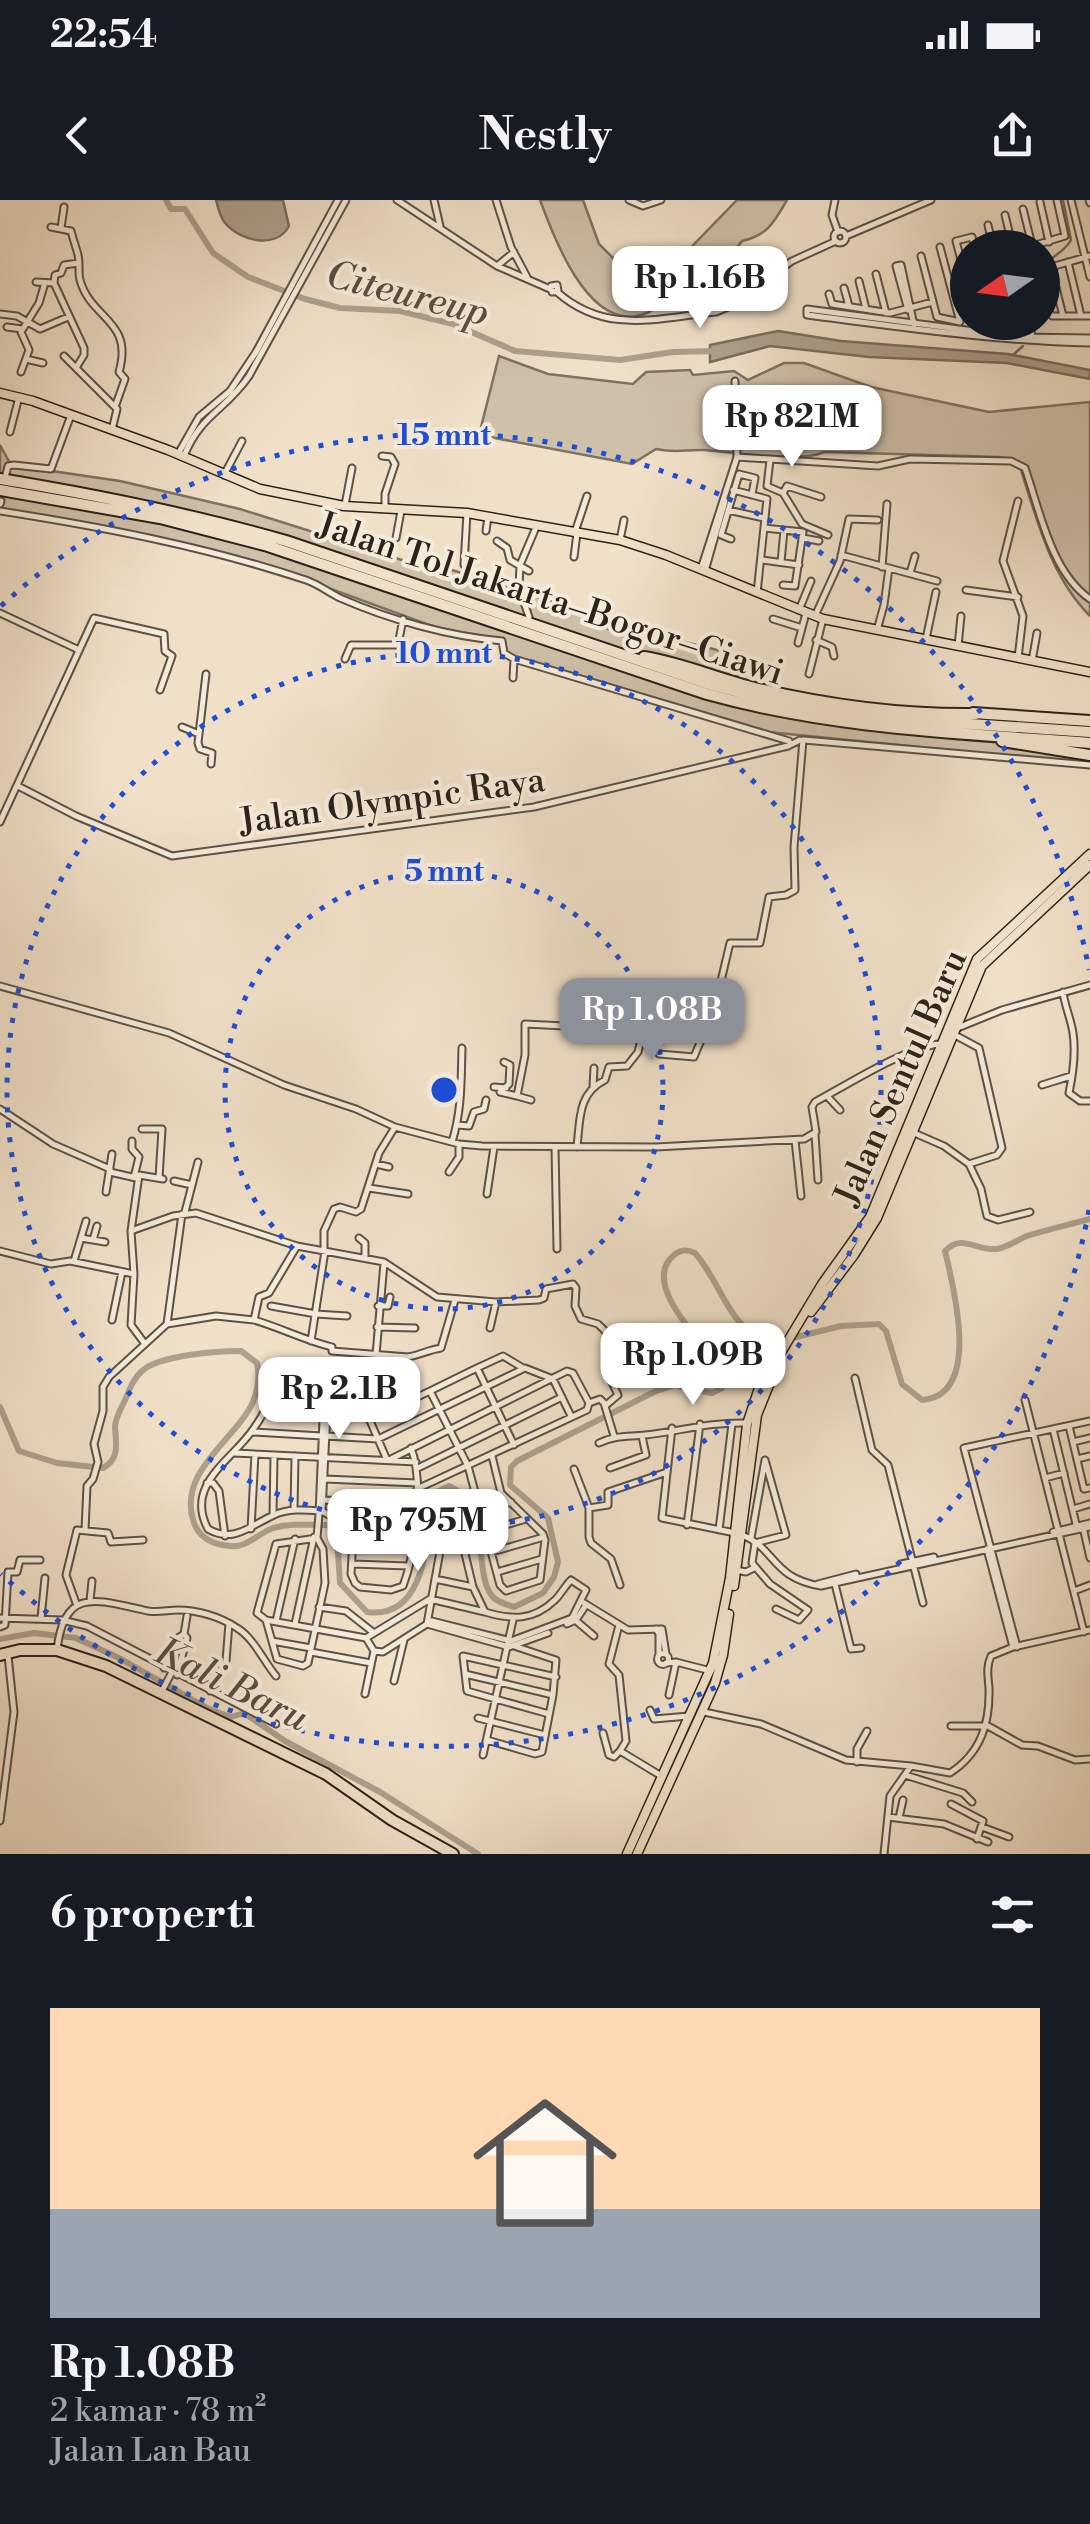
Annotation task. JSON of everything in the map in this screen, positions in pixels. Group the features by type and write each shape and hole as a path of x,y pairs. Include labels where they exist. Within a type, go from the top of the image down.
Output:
{"highway":[{"name":"Jalan Tol Jakarta–Bogor–Ciawi","path":"3,477 124,500 286,540 712,685 805,707 881,718 1090,732"},
{"name":"Jalan Tol Jakarta–Bogor–Ciawi","path":"0,490 160,518 255,542 741,704 834,722 1090,743"},
{"path":"614,652 664,660 756,688 837,704 942,708 976,714 1090,721"},
{"path":"978,735 1090,755"},
{"path":"4,1656 58,1642 92,1660 164,1687 339,1781 392,1820 453,1854"},
{"path":"4,1656 54,1654 105,1670 326,1778 389,1824 442,1854"}],"main road":[{"path":"0,394 71,414 260,490 384,510 468,510 620,540 811,614 1090,672"},
{"name":"Jalan Sentul Baru","path":"674,1765 711,1671 746,1538 743,1488 747,1424 758,1391 870,1217 977,958 1090,854"},
{"name":"Jalan Sentul Baru","path":"811,1308 871,1230 984,962 1090,866"},
{"path":"921,1087 930,1092"},
{"name":"Jalan Sentul Baru","path":"743,1488 758,1408 778,1362"},
{"name":"Jalan Sentul Baru","path":"627,1854 704,1712 723,1654 726,1617"},
{"name":"Jalan Sentul Baru","path":"637,1854 666,1778"}],"street":[{"path":"181,455 192,432 242,374 282,308 338,200"},
{"path":"298,276 346,200"},
{"path":"397,200 497,266 554,290 578,309 606,320 716,312 792,261 836,241 844,242 846,236 931,200"},
{"path":"434,200 440,228"},
{"path":"496,200 528,280"},
{"path":"629,200 648,206 661,200"},
{"path":"835,200 832,215 838,232 836,241"},
{"path":"1056,200 1066,234 1060,237"},
{"path":"1071,200 1090,277"},
{"path":"1040,202 1047,230"},
{"path":"60,228 64,207"},
{"path":"1023,209 1026,230"},
{"path":"1005,216 1008,230"},
{"path":"988,225 989,230"},
{"path":"50,227 71,231 80,280 91,302 112,322 122,347 118,372 124,378 115,407"},
{"path":"838,232 846,236"},
{"path":"921,256 938,319 960,322 940,247"},
{"path":"497,266 514,252"},
{"path":"1060,264 1088,257"},
{"path":"1068,262 1081,316"},
{"path":"76,368 85,352 54,274 61,273 64,265 79,263"},
{"path":"901,264 911,319 896,266 901,264"},
{"path":"876,274 886,312"},
{"path":"858,281 866,309"},
{"path":"36,282 54,282"},
{"path":"21,372 28,350 20,335 39,304 44,286"},
{"path":"844,288 849,306"},
{"path":"829,294 832,304 911,319"},
{"path":"933,302 911,319 807,314 807,309 911,319 950,326"},
{"path":"1060,305 1063,316"},
{"path":"0,314 40,329 68,317"},
{"path":"1060,316 1090,316"},
{"path":"7,326 22,329"},
{"path":"1060,340 1090,341"},
{"path":"64,356 115,407 118,412 112,430"},
{"path":"26,359 43,363"},
{"path":"703,570 736,460 735,381"},
{"path":"10,432 20,397"},
{"path":"3,477 8,466 14,465 51,469 71,414"},
{"path":"224,475 242,441"},
{"path":"382,456 391,457 395,464 384,510"},
{"path":"736,460 878,466 910,458 1020,463 1058,560 1090,599"},
{"path":"770,460 767,486 782,493 802,524 828,535"},
{"path":"344,506 352,468"},
{"path":"731,539 721,534 741,473 754,478 752,494"},
{"path":"782,493 787,486 821,497"},
{"path":"733,490 767,499 758,593"},
{"path":"574,557 586,496"},
{"path":"1018,501 1003,566 1018,596 1024,621 1018,658"},
{"path":"876,630 884,604 887,504"},
{"path":"0,505 212,552 312,582 343,599 431,629 505,638 504,653 514,659 786,744"},
{"path":"464,565 468,510"},
{"path":"728,510 766,518"},
{"path":"396,538 401,511"},
{"path":"486,531 488,517"},
{"path":"798,643 841,555 848,519 878,520"},
{"path":"620,540 624,520"},
{"path":"529,617 519,588 525,570 521,561 537,526"},
{"path":"764,528 802,531 796,586 783,586"},
{"path":"781,562 784,530"},
{"path":"803,538 820,541"},
{"path":"496,540 507,548 510,560 525,570"},
{"path":"841,555 937,581"},
{"path":"910,573 915,556"},
{"path":"761,560 799,565"},
{"path":"809,674 816,640 811,581"},
{"path":"966,590 1018,596"},
{"path":"926,640 936,592"},
{"path":"0,613 79,650"},
{"path":"958,646 961,616"},
{"path":"0,822 94,618 163,633 164,651 172,659 160,690"},
{"path":"773,618 802,628"},
{"path":"402,620 412,626 414,634"},
{"path":"400,654 402,620"},
{"path":"1032,661 1037,633"},
{"path":"816,640 832,647 834,656"},
{"path":"345,658 351,645 398,646"},
{"path":"513,678 514,659"},
{"path":"206,674 199,747 212,753 212,764"},
{"path":"182,726 199,734"},
{"path":"660,1054 694,1057 712,1016 710,998 715,984 721,981 730,943 760,943 769,897 795,890 794,847 802,740"},
{"name":"Jalan Olympic Raya","path":"18,786 76,816 172,856 524,809 802,740 1090,765"},
{"path":"0,986 170,1033 284,1084 356,1108 395,1127 455,1143 494,1147 656,1147 795,1140 815,1134"},
{"path":"954,1032 1090,986"},
{"path":"1063,992 1072,1028 1070,1095 1090,1101"},
{"path":"516,1096 525,1055 525,1024 624,1029 628,1010 656,1013 657,1024 644,1027 638,1052 626,1068 609,1067 606,1079 593,1086"},
{"path":"954,1032 980,1048 1002,1148 997,1154 969,1164"},
{"path":"818,1180 812,1104 878,1068 926,1046 940,1044"},
{"path":"449,1172 459,1157 455,1143 462,1105 462,1048"},
{"path":"504,1062 510,1067 509,1084 500,1092 531,1100"},
{"path":"577,1147 582,1108 593,1086 594,1068"},
{"path":"1042,1086 1071,1076"},
{"path":"494,1087 506,1088"},
{"path":"827,1096 840,1110"},
{"path":"458,1125 469,1126 475,1112 485,1108 486,1100"},
{"path":"0,1109 52,1144 110,1170 136,1178 140,1175 161,1179 162,1129 142,1129"},
{"path":"311,1341 325,1228 334,1209 360,1211 376,1164 395,1127"},
{"path":"912,1132 944,1146 969,1164 987,1216 998,1220 1030,1212"},
{"path":"795,1140 800,1196"},
{"path":"132,1141 139,1156 132,1231 136,1266 130,1326 146,1344"},
{"path":"487,1194 494,1147"},
{"path":"554,1148 558,1249"},
{"path":"106,1192 112,1154"},
{"path":"167,1324 184,1213 198,1162"},
{"path":"376,1164 389,1167"},
{"path":"174,1181 192,1185"},
{"path":"369,1188 408,1194"},
{"path":"132,1231 184,1213 224,1220 297,1246 384,1262 414,1280 428,1294 455,1300 539,1300 544,1298 546,1289 573,1284 582,1321 598,1324 609,1335 608,1374 618,1396 606,1407"},
{"path":"74,1262 86,1220"},
{"path":"93,1240 97,1226"},
{"path":"81,1238 105,1242"},
{"path":"359,1238 365,1245 365,1258"},
{"path":"254,1320 259,1297 269,1293 297,1246"},
{"path":"0,1251 50,1264 74,1262 134,1274"},
{"path":"376,1354 384,1262"},
{"path":"112,1320 122,1272"},
{"path":"573,1292 586,1291"},
{"path":"378,1306 388,1306 390,1297"},
{"path":"85,1530 87,1486 98,1462 94,1444 104,1383 167,1324 216,1316 254,1320 346,1354 408,1358 442,1348 455,1300"},
{"path":"490,1328 496,1302"},
{"path":"271,1306 347,1316"},
{"path":"378,1328 415,1328"},
{"path":"264,1412 369,1418 503,1356 554,1378 572,1417"},
{"path":"477,1368 514,1445"},
{"path":"252,1432 378,1439 525,1368"},
{"path":"324,1479 417,1486 492,1456 588,1410 589,1403 571,1371 388,1460"},
{"path":"388,1460 369,1418 366,1375 285,1372 252,1432 216,1468 207,1483 202,1496 205,1524 213,1533 224,1536 294,1510 338,1522 414,1525"},
{"path":"295,1624 319,1514 327,1373"},
{"path":"855,1378 872,1450 888,1465 923,1603"},
{"path":"277,1391 367,1397 398,1382"},
{"path":"430,1390 468,1466 502,1590 506,1591 540,1580 544,1537 507,1503 492,1456"},
{"path":"234,1453 417,1464 562,1397"},
{"path":"589,1403 600,1399 606,1407 614,1437"},
{"path":"704,1712 761,1724 822,1752 908,1770 950,1772 973,1751 988,1726 988,1662 993,1654 1088,1632 1025,1400"},
{"path":"1015,1647 964,1448 1090,1421"},
{"path":"719,1530 732,1423"},
{"path":"599,1443 614,1437 642,1436 700,1424 747,1424"},
{"path":"687,1525 700,1424"},
{"path":"1068,1493 1087,1489 1069,1426"},
{"path":"672,1428 662,1518 746,1538 786,1534 765,1460 746,1538 754,1568 808,1612 799,1620 776,1609"},
{"path":"1053,1430 1072,1508 1083,1526 1090,1558"},
{"path":"610,1468 646,1455 642,1436"},
{"path":"1073,1442 1090,1438"},
{"path":"354,1522 352,1579 358,1586 391,1590 405,1583 417,1503 417,1464 411,1448"},
{"path":"251,1529 255,1454"},
{"path":"273,1515 274,1455"},
{"path":"294,1510 295,1456"},
{"path":"1077,1459 1090,1456"},
{"path":"319,1514 323,1457"},
{"path":"574,1469 589,1508 589,1538 611,1558 620,1585"},
{"path":"1080,1474 1090,1471"},
{"path":"589,1508 608,1505 607,1492 668,1472"},
{"path":"1045,1478 1064,1473"},
{"path":"207,1483 214,1484 218,1491 224,1536"},
{"path":"725,1484 743,1488"},
{"path":"322,1500 417,1503"},
{"path":"481,1511 507,1503"},
{"path":"1072,1508 1090,1504"},
{"path":"486,1531 527,1518"},
{"path":"746,1538 788,1576 802,1584 816,1584 1083,1526"},
{"path":"366,1626 364,1638 374,1651 383,1652 427,1622 442,1530 458,1532 473,1587 485,1612"},
{"path":"76,1604 66,1575 76,1531 108,1533 110,1542 144,1540"},
{"path":"316,1536 280,1542 274,1548 257,1613 266,1620 364,1638 430,1599 513,1620 555,1600 571,1580 584,1588 584,1603 574,1619 527,1646"},
{"path":"266,1620 274,1656 306,1666 325,1568 323,1549 316,1536"},
{"path":"492,1552 544,1537"},
{"path":"276,1621 295,1539"},
{"path":"354,1543 411,1546"},
{"path":"497,1572 544,1558"},
{"path":"0,1627 4,1626 8,1572 18,1572 20,1560 40,1560"},
{"path":"353,1564 408,1566"},
{"path":"734,1575 754,1568"},
{"path":"40,1618 45,1578"},
{"path":"435,1579 473,1587"},
{"path":"90,1601 92,1581"},
{"path":"834,1581 850,1649 861,1648"},
{"path":"1074,1591 1090,1585"},
{"path":"58,1642 62,1620 76,1604 90,1601 153,1612 198,1612 242,1631 276,1676"},
{"path":"584,1603 619,1626 635,1630 655,1628 664,1657 711,1671"},
{"path":"319,1607 346,1611 374,1633"},
{"path":"164,1668 176,1639 184,1634 188,1616"},
{"path":"2,1618 62,1620 86,1626 276,1724"},
{"path":"512,1645 574,1619"},
{"path":"574,1619 594,1636"},
{"path":"482,1756 512,1645 513,1620"},
{"path":"427,1622 527,1646 556,1659 542,1752 535,1754 487,1740"},
{"path":"210,1691 226,1661 229,1624"},
{"path":"603,1733 608,1754 613,1757 626,1741 619,1674 609,1664 619,1626"},
{"path":"164,1687 188,1638 184,1634"},
{"path":"394,1680 404,1638"},
{"path":"272,1641 371,1663"},
{"path":"366,1694 374,1651"},
{"path":"549,1714 467,1691 464,1655 556,1676"},
{"path":"0,1821 14,1712 4,1656"},
{"path":"669,1695 676,1662"},
{"path":"465,1674 553,1695"},
{"path":"650,1710 654,1719 692,1716"},
{"path":"478,1718 545,1735"},
{"path":"951,1726 988,1726 1022,1744 1075,1760 1090,1760"},
{"path":"858,1762 857,1749 867,1731"},
{"path":"620,1751 666,1778"},
{"path":"908,1770 963,1792 972,1802"},
{"path":"884,1854 890,1796 908,1770"},
{"path":"899,1818 903,1800"},
{"path":"952,1804 982,1820 977,1839"},
{"path":"888,1817 944,1824 988,1842"},
{"path":"982,1827 1008,1837"}],"shaded area":[{"path":"216,200 283,200 289,226 276,238 248,238 225,223"},
{"path":"540,200 583,200 599,244 614,259 636,259 671,268 737,200 787,200 764,231 742,241 722,262 655,308 636,316 618,315 587,293 563,256"},
{"path":"778,331 841,341 1008,354 1090,370 1090,379 1007,363 869,357 770,346 710,362 710,345"},
{"path":"499,356 548,374 633,384 646,372 690,370 693,375 734,371 748,380 784,363 804,363 871,387 989,412 1090,402 1090,616 1055,565 1020,467 1000,457 825,452 782,457 656,449 632,464 479,435"},
{"path":"0,445 11,465 120,481 240,509 440,572 441,568 452,570 592,614 592,624 655,643 657,635 749,658 739,668 737,683 614,652 286,541 0,479"},
{"path":"0,490 105,508 268,546 707,694 1090,755 1090,764 768,732 504,653 505,643 451,633 312,582 208,551 0,511"}],"waterway":[{"name":"Citeureup","path":"166,200 171,209 185,209 213,253 248,277 305,299 340,308 400,311 453,324 515,351 620,360 673,352 718,351"},
{"path":"1060,252 1071,240 1063,200"},
{"path":"1013,355 1023,346"},
{"path":"0,1407 19,1451 57,1463 103,1468 115,1456 117,1416 142,1371 175,1358 241,1351 257,1363 257,1387 245,1416 210,1458 193,1488 194,1523 204,1537 237,1546 273,1528 328,1525 337,1537 340,1583 367,1612 387,1611 401,1604 412,1591 425,1555 432,1500 449,1486 471,1507 486,1585 499,1602 514,1607 543,1593 558,1562 548,1518 510,1485 511,1467 656,1391 675,1385 712,1393 722,1388 725,1379 721,1368 669,1297 665,1267 674,1255 684,1250 695,1253 734,1315 768,1344 841,1326 879,1324 886,1331 902,1384 922,1400 941,1394 952,1380 958,1361 957,1314 945,1251 957,1243 997,1249 1027,1236 1090,1219"},
{"name":"Kali Baru","path":"0,1639 34,1633 76,1638 209,1709 231,1717 244,1713 478,1854"}]}
